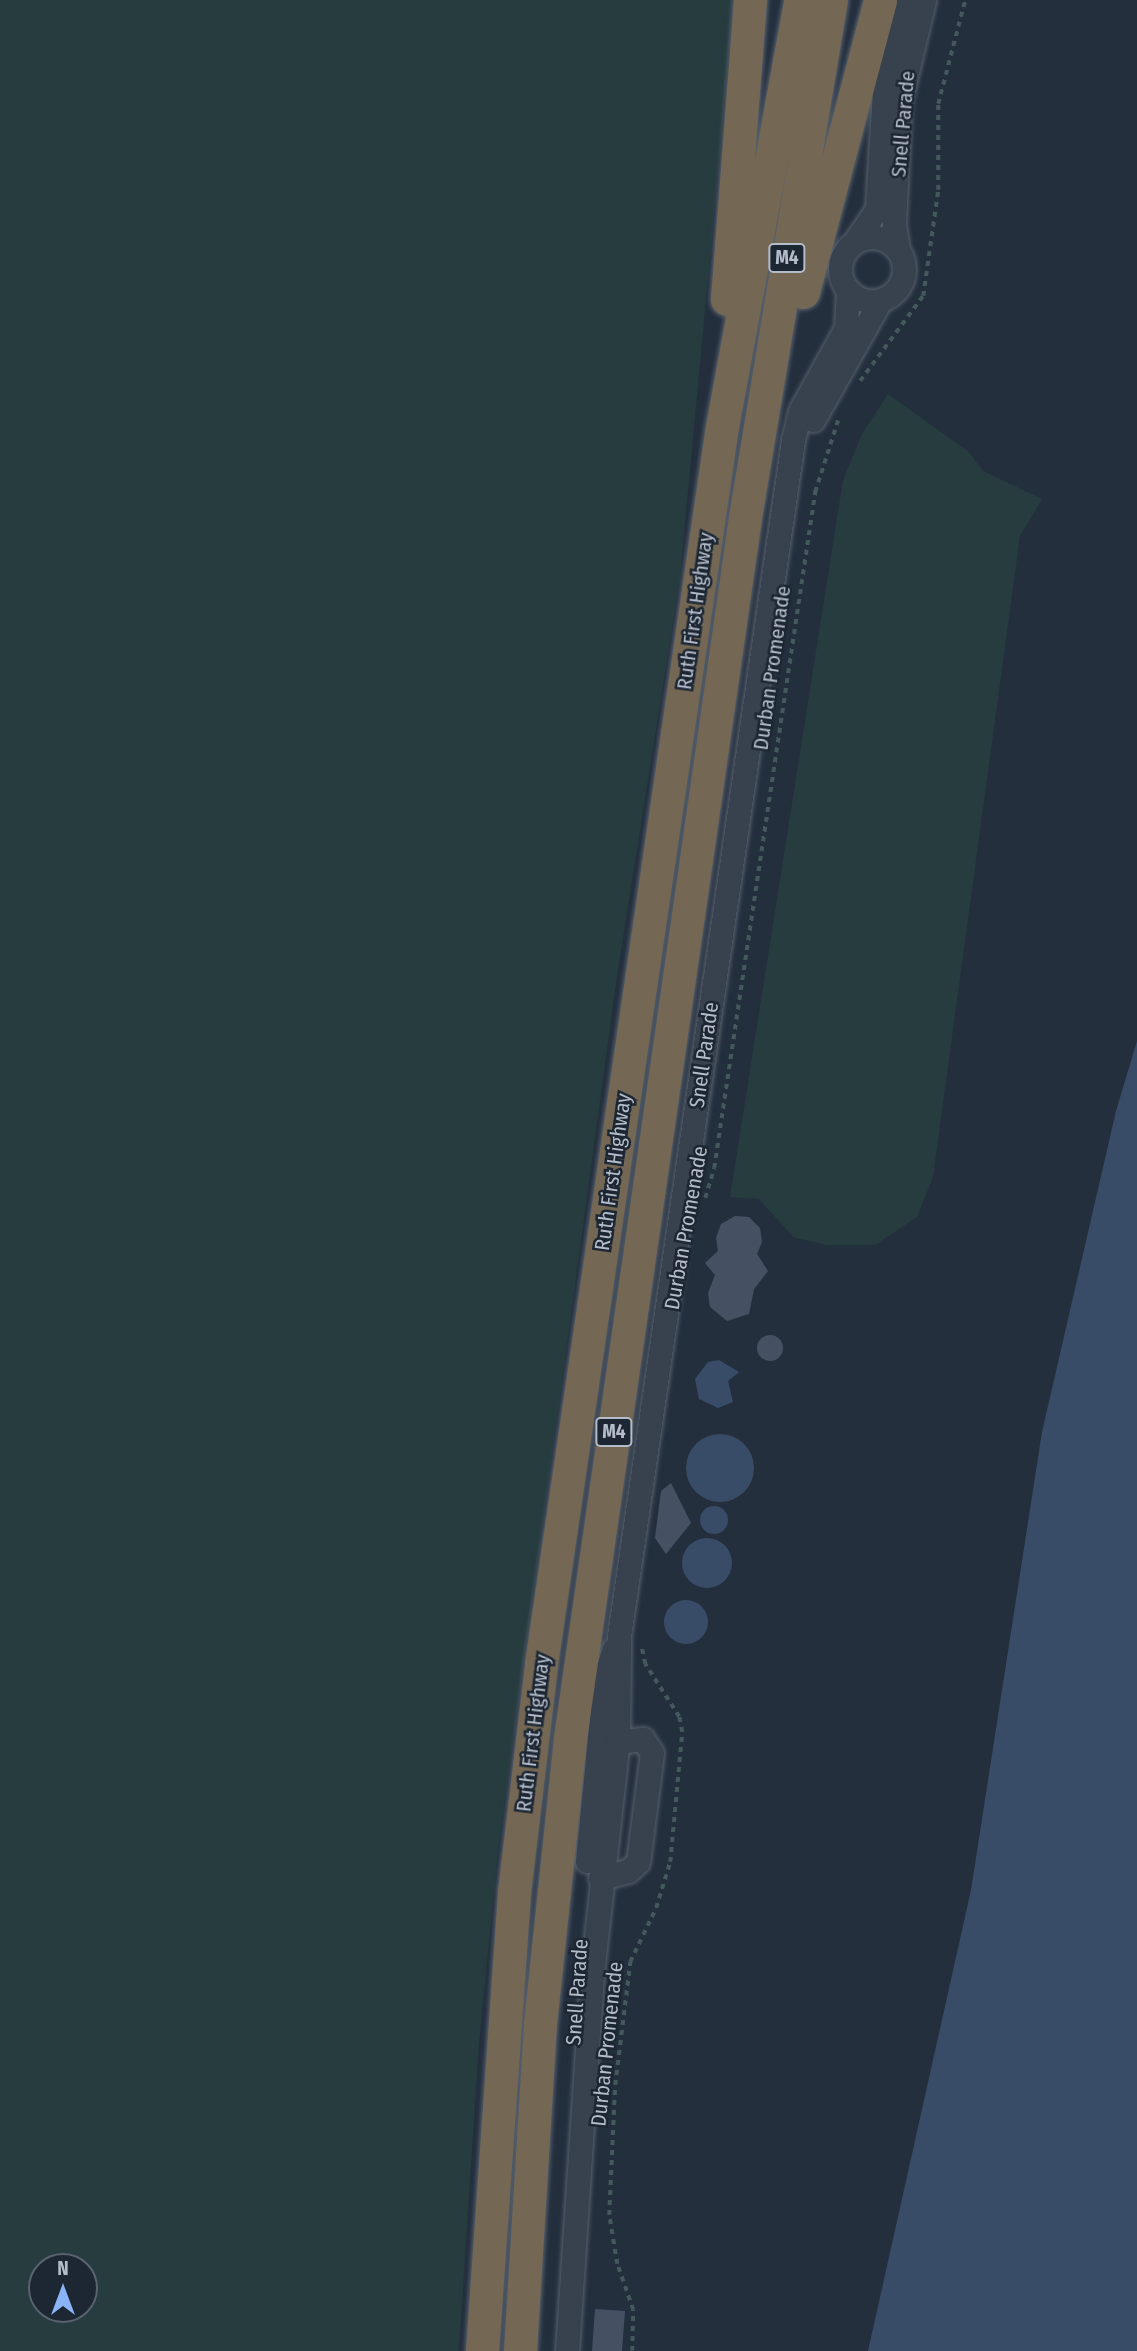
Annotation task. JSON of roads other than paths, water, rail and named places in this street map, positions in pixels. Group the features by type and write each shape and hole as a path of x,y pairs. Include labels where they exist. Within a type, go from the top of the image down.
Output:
{"highway":[{"path":"722,427 720,401 750,0"},
{"name":"Ruth First Highway","path":"482,2351 507,1970 539,1676 722,427 800,0"},
{"name":"Ruth First Highway","path":"520,2351 540,2024 570,1738 745,517 831,0"},
{"path":"745,517 763,477 814,242 880,0"}],"street":[{"name":"Snell Parade","path":"856,240 877,209 884,92 907,0"},
{"name":"Snell Parade","path":"898,250 894,224 900,101 924,0"},
{"path":"879,237 898,250 902,281 880,301 857,298 848,292 839,270 841,258 856,240 879,237"},
{"name":"Snell Parade","path":"552,2351 608,1742 629,1634 788,474 800,411 846,328 848,292"},
{"name":"Snell Parade","path":"788,474 814,418 880,301"},
{"path":"600,1878 628,1871 640,1856 651,1746 643,1739 608,1742"},
{"name":"Snell Parade","path":"567,2351 608,1742"}],"water":[{"path":"1137,1041 1137,2351 868,2351 971,1890 1042,1432 1116,1111"},
{"path":"719,1360 739,1372 728,1381 733,1402 718,1408 699,1399 695,1379 708,1362"},
{"path":"720,1434 733,1437 744,1444 751,1455 754,1468 751,1481 744,1492 733,1499 720,1502 707,1499 696,1492 689,1481 686,1468 689,1455 696,1444 707,1437"},
{"path":"714,1506 724,1510 728,1520 724,1530 714,1534 704,1530 700,1520 704,1510"},
{"path":"707,1538 724,1546 732,1563 724,1580 707,1588 690,1580 682,1563 690,1546"},
{"path":"686,1600 702,1606 708,1622 702,1638 686,1644 670,1638 664,1622 670,1606"}]}
